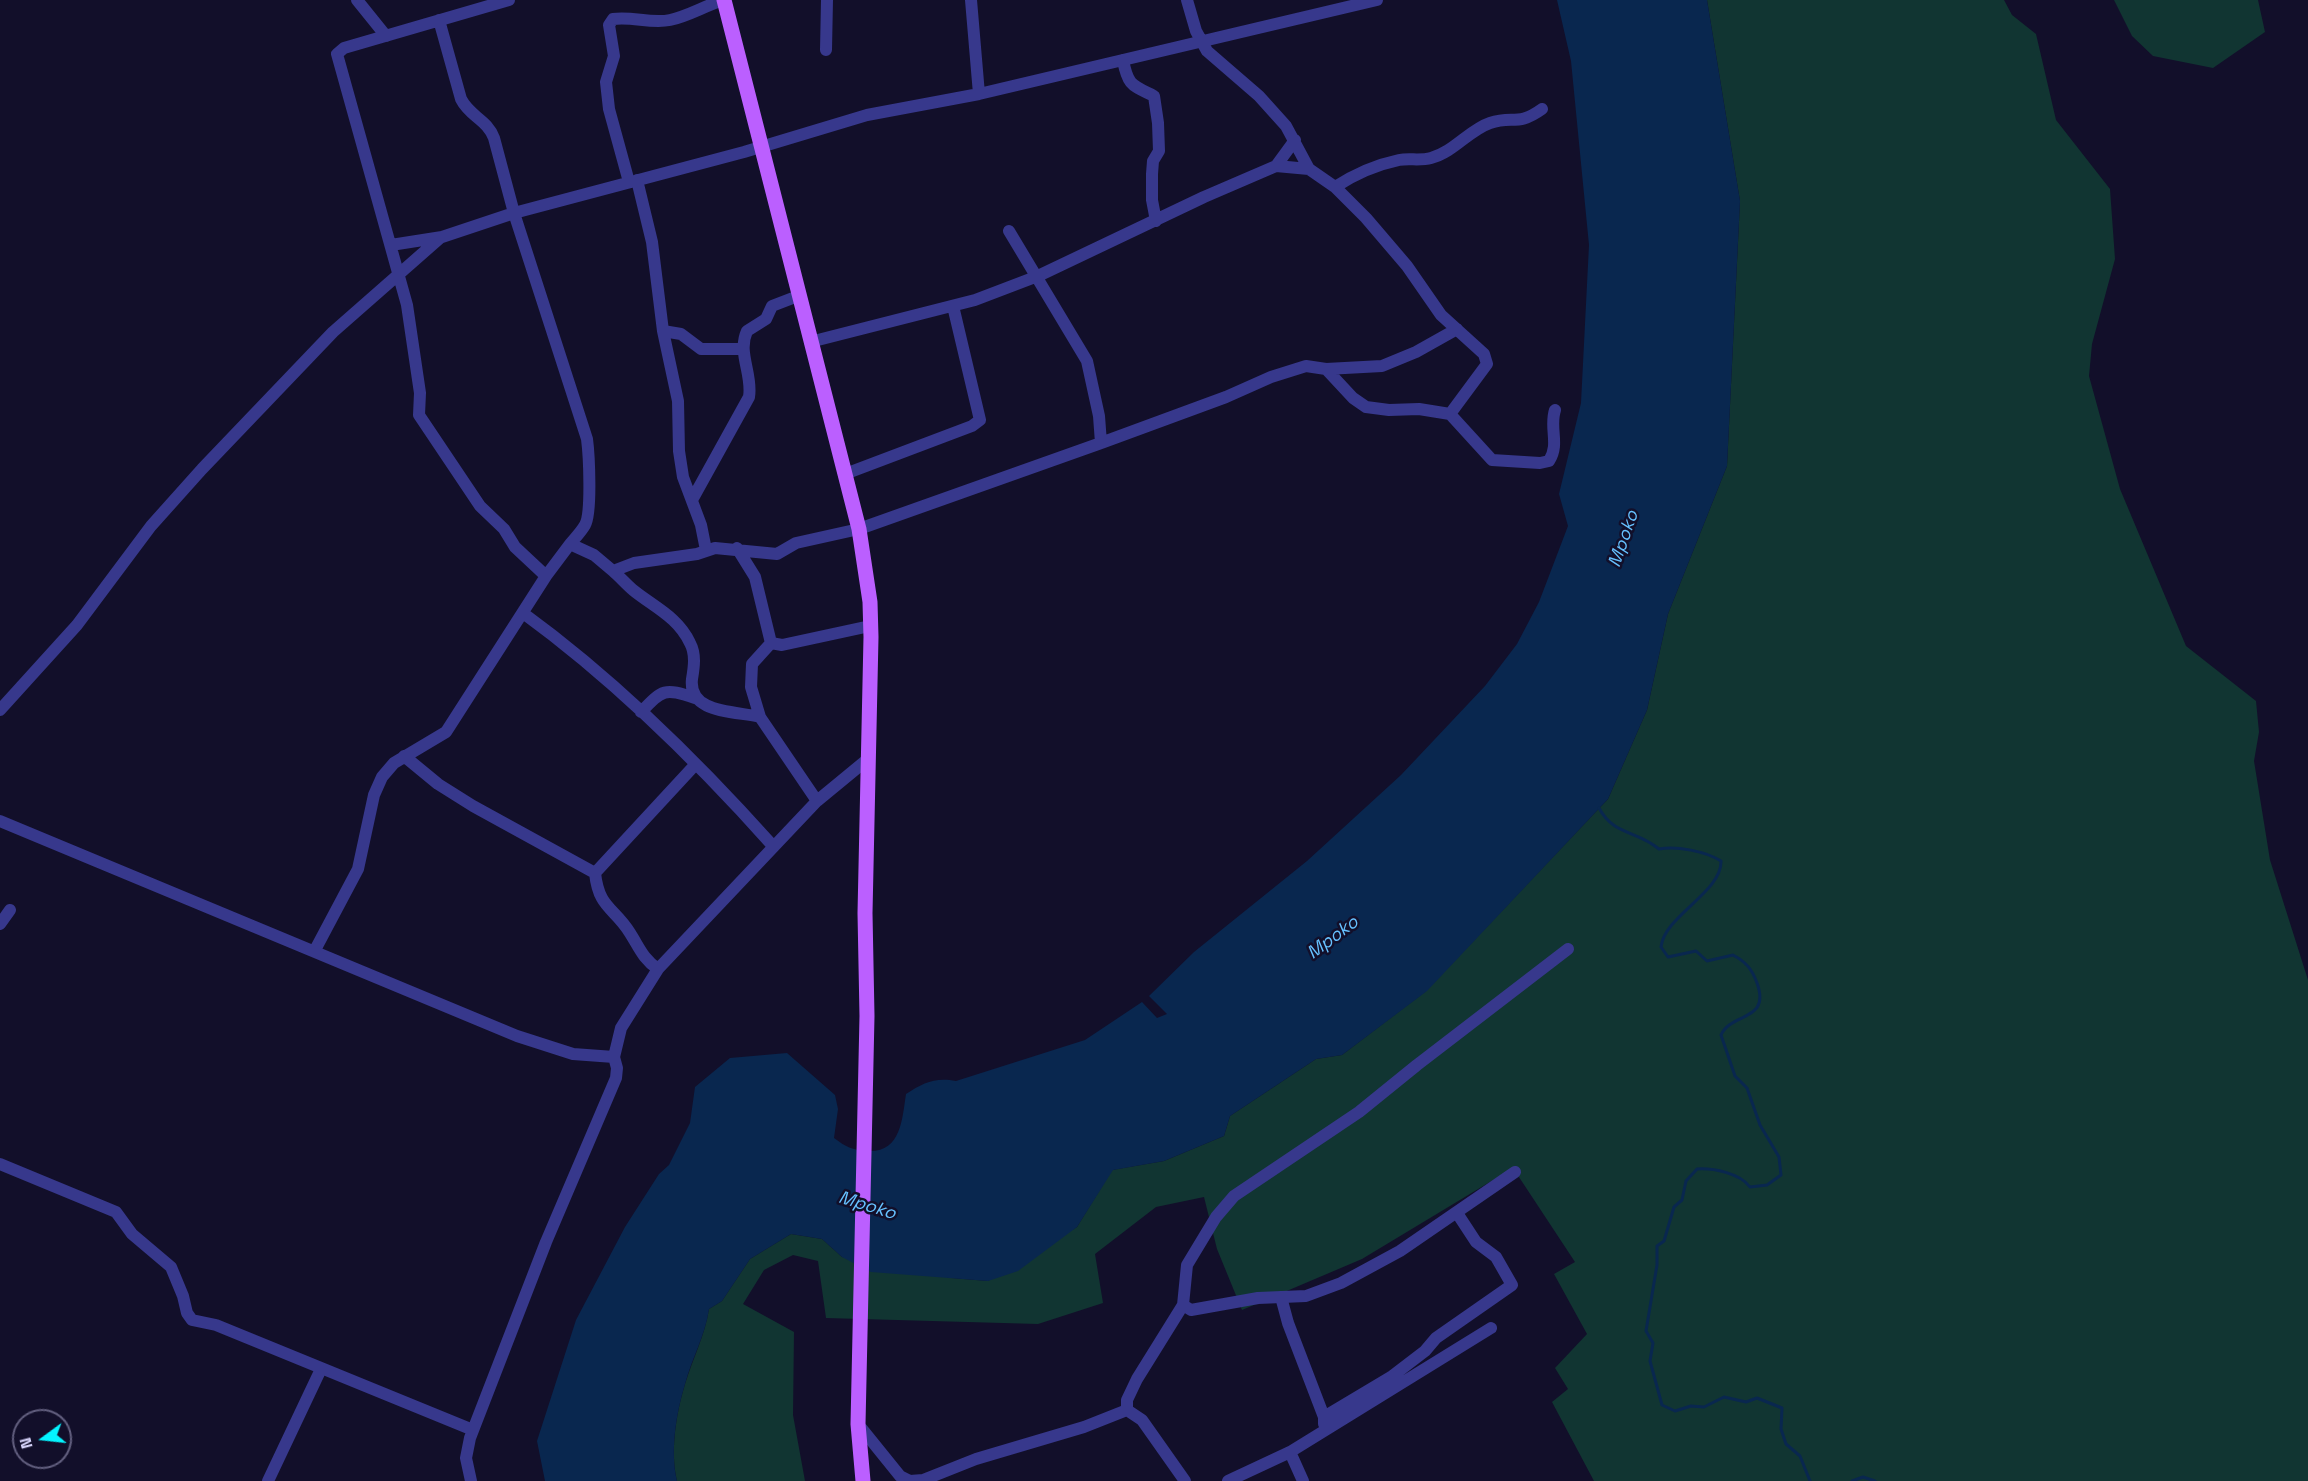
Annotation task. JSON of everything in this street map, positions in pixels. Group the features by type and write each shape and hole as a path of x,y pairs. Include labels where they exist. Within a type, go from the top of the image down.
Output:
{"main road":[{"path":"724,0 859,529 870,626 865,933 867,1016 858,1424 863,1481"}],"street":[{"path":"357,0 386,36"},
{"path":"509,0 344,48 337,54 399,272 414,344 420,393 419,415 480,506 504,529 515,548 546,576"},
{"path":"706,550 683,477 679,451 678,401 663,331 652,242 609,109 606,82 614,56 609,25 614,19 652,22 671,20 724,0"},
{"path":"826,50 827,0"},
{"path":"971,0 979,94"},
{"path":"1187,0 1200,40 1207,51 1259,96 1295,140 1309,169"},
{"path":"391,245 442,237 514,213 867,115 979,94 1200,40 1298,20 1335,4 1377,0"},
{"path":"315,950 358,869 374,795 382,777 394,763 446,732 546,576 586,524 588,512 590,470 587,439 514,213 489,126 467,110 461,99 439,20"},
{"path":"1123,60 1132,87 1154,96 1157,109 1159,151 1153,161 1152,182 1152,200 1156,221"},
{"path":"1335,187 1364,169 1398,160 1431,158 1456,145 1487,124 1503,119 1513,122 1522,120 1542,109"},
{"path":"810,342 952,306 1038,276 1276,166 1295,140"},
{"path":"1276,166 1309,169 1335,187 1366,218 1407,267 1441,315 1484,354 1487,364 1450,414"},
{"path":"1009,231 1087,361 1101,431 1101,443"},
{"path":"3,701 77,625 151,526 188,485 333,332 399,272 442,237"},
{"path":"692,500 749,397 751,386 743,349 747,331 766,319 772,306 798,296"},
{"path":"844,474 972,426 980,420 952,306"},
{"path":"613,571 651,559 671,559 706,550 737,548 757,553 777,554 796,543 859,529 1101,443 1226,397 1270,377 1306,366 1326,369 1382,366 1416,352 1456,329"},
{"path":"663,331 681,333 701,349 743,349"},
{"path":"1326,369 1353,398 1366,406 1389,410 1419,409 1450,414 1492,460 1540,463 1549,461 1555,451 1552,418 1555,410"},
{"path":"570,544 594,555 634,591 667,613 690,643 694,656 691,686 695,698"},
{"path":"737,548 755,577 771,643"},
{"path":"523,613 580,654 737,806 773,846"},
{"path":"771,643 782,645 870,626"},
{"path":"771,643 752,664 751,687 759,717 818,801"},
{"path":"641,712 660,693 669,690 695,698 706,706 759,717"},
{"path":"404,756 438,784 473,806 595,873 602,900 630,933 636,948 658,969"},
{"path":"471,1481 466,1458 473,1430 546,1242 616,1078 617,1068 614,1057 621,1028 658,969 818,801 868,759"},
{"path":"595,873 694,766"},
{"path":"0,821 315,950 517,1036 573,1054 614,1057"},
{"path":"0,924 10,910"},
{"path":"1127,1410 1127,1400 1137,1379 1183,1305 1187,1265 1216,1217 1234,1196 1359,1112 1568,949"},
{"path":"0,1164 116,1212 132,1234 171,1267 183,1296 187,1313 192,1320 216,1325 473,1430"},
{"path":"1183,1305 1191,1310 1281,1297 1306,1296 1341,1283 1376,1266 1515,1172"},
{"path":"1324,1417 1390,1377 1425,1351 1436,1338 1512,1285 1496,1257 1476,1242 1457,1213"},
{"path":"1281,1297 1288,1323 1324,1417 1321,1431"},
{"path":"1228,1481 1290,1452 1491,1328"},
{"path":"268,1481 321,1368"},
{"path":"858,1424 900,1476 910,1481 923,1480 976,1459 1074,1430 1127,1410"},
{"path":"1127,1410 1142,1420 1185,1481"},
{"path":"1290,1452 1303,1481"}],"green space":[{"path":"1707,0 2004,0 2012,15 2036,34 2056,120 2110,189 2115,259 2092,344 2089,376 2120,489 2186,646 2256,701 2259,732 2254,761 2270,860 2308,980 2308,1481 1594,1481 1552,1402 1568,1389 1555,1368 1587,1334 1554,1274 1575,1262 1513,1168 1362,1259 1242,1310 1217,1249 1204,1197 1156,1207 1095,1254 1103,1303 1038,1324 826,1318 818,1261 793,1255 764,1270 743,1304 794,1332 793,1415 805,1481 677,1481 674,1445 679,1408 709,1309 722,1301 750,1259 791,1234 822,1239 842,1257 952,1278 988,1281 1077,1227 1112,1170 1164,1161 1224,1136 1230,1116 1316,1059 1342,1055 1426,991 1608,799 1647,710 1668,614 1727,466 1740,201"},
{"path":"2114,0 2258,0 2265,32 2213,68 2153,56 2132,36"}],"water":[{"name":"Mpoko","path":"1557,0 1707,0 1740,201 1727,466 1668,614 1647,710 1608,799 1427,991 1342,1055 1316,1059 1230,1116 1224,1136 1164,1161 1113,1170 1077,1227 1018,1271 988,1281 871,1272 842,1257 822,1239 791,1234 750,1259 722,1301 709,1309 679,1408 674,1445 677,1481 545,1481 537,1441 576,1320 625,1227 659,1174 669,1165 690,1123 695,1087 730,1058 787,1053 835,1095 838,1109 834,1138 853,1149 878,1150 887,1147 898,1133 906,1094 924,1084 935,1080 956,1081 1085,1040 1142,1002 1157,1018 1167,1014 1149,996 1194,952 1307,861 1401,775 1485,686 1517,644 1539,602 1568,526 1559,494 1581,403 1589,245 1571,61"}],"waterway":[{"path":"1599,808 1612,824 1659,849 1691,850 1721,861 1719,872 1712,883 1672,925 1664,936 1661,947 1668,957 1696,951 1707,961 1733,955 1745,963 1753,974 1760,995 1759,1004 1754,1011 1726,1028 1721,1035 1735,1076 1747,1088 1760,1125 1779,1157 1781,1175 1767,1185 1750,1187 1740,1178 1726,1172 1697,1169 1686,1181 1682,1200 1674,1207 1664,1241 1657,1246 1657,1265 1646,1331 1653,1343 1650,1361 1662,1405 1675,1411 1691,1406 1704,1407 1724,1397 1746,1402 1757,1398 1782,1408 1781,1429 1786,1444 1800,1456 1810,1481"},
{"path":"1852,1481 1863,1477 1875,1481"}]}
